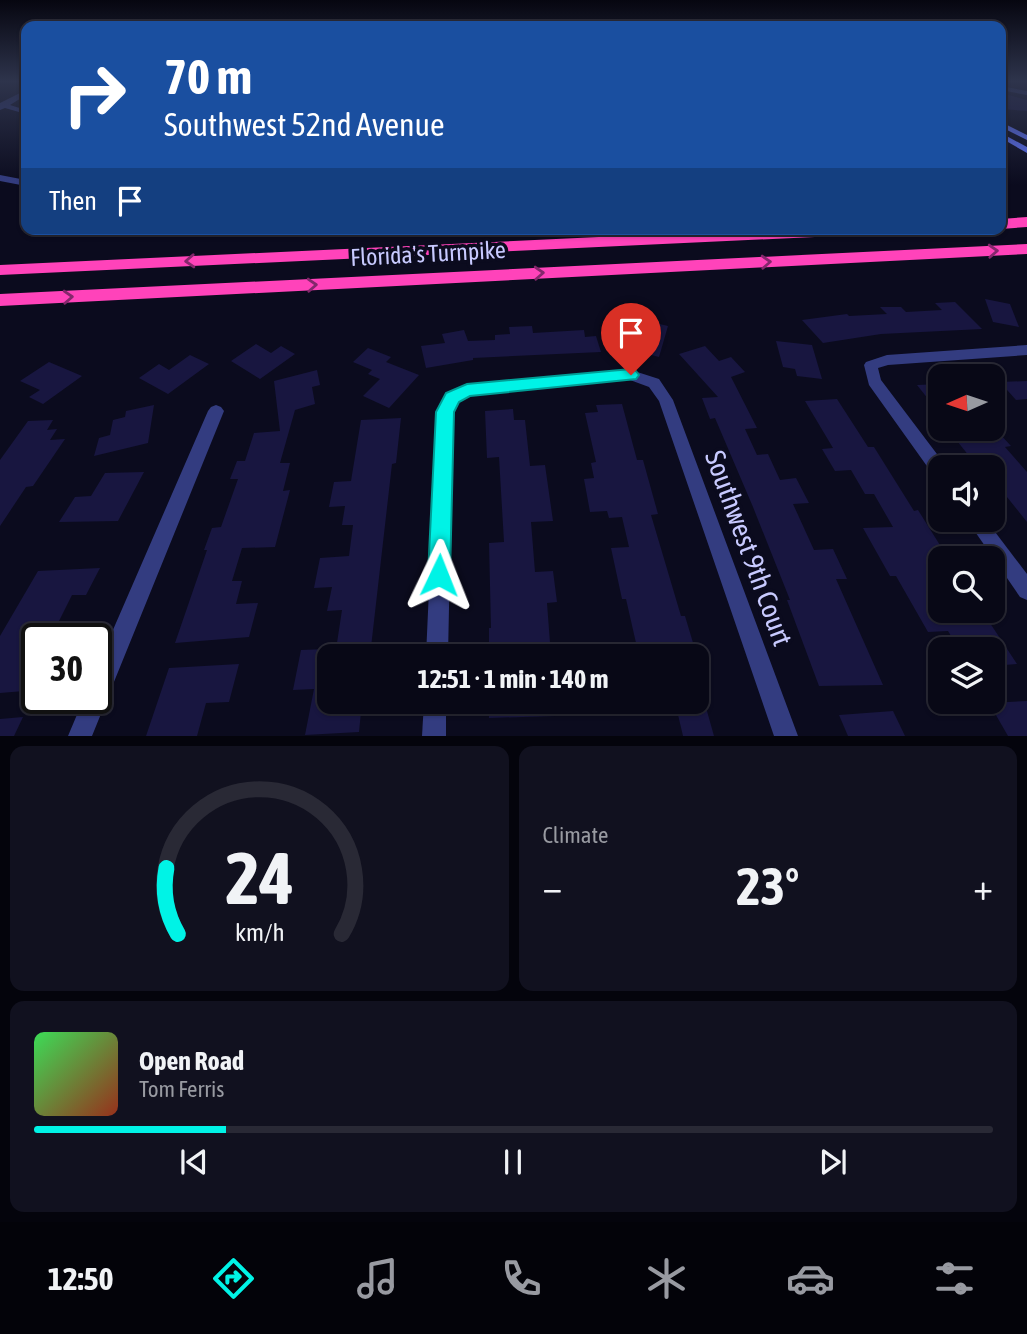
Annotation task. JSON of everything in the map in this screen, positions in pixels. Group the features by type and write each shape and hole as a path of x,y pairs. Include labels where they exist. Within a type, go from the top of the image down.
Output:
{"highway":[{"path":"1006,223 1027,222"},
{"name":"Florida's Turnpike","path":"0,270 750,235"},
{"name":"Florida's Turnpike","path":"0,300 1027,249"}],"main road":[{"path":"1006,127 1027,138"},
{"path":"1006,138 1027,150"}],"street":[{"path":"0,178 21,182"},
{"path":"928,455 874,381 871,365 887,360 1027,350"},
{"name":"Southwest 9th Court","path":"437,644 445,412 452,398 467,390 631,375 654,383 666,400 786,736"},
{"path":"112,659 216,411"},
{"path":"985,532 1027,590"},
{"path":"79,736 89,714"},
{"path":"434,736 435,714"}],"building":[{"path":"985,299 1010,304 1019,327 993,322"},
{"path":"955,302 982,329 881,334 823,343 802,320 847,314 887,314 880,307 901,307 906,312 942,310 935,303"},
{"path":"647,321 668,326 659,357 613,345 620,326 643,331"},
{"path":"532,326 533,333 584,330 585,337 596,336 601,352 473,358 426,368 421,346 445,343 442,334 464,330 468,341 495,340 495,335 510,334 509,327"},
{"path":"776,341 812,345 822,379 797,376 795,369 783,367"},
{"path":"256,344 271,353 281,346 295,354 260,379 231,361"},
{"path":"705,346 719,361 731,357 745,372 731,377 757,428 745,429 757,455 768,454 780,480 796,478 809,503 793,504 814,550 833,549 847,579 836,579 883,685 819,686 787,600 790,600 753,507 715,418 710,419 702,398 718,397 679,354"},
{"path":"368,348 391,357 386,362 419,375 389,408 363,396 380,379 368,374 372,370 353,362"},
{"path":"190,355 209,364 168,394 139,378 159,364 169,370"},
{"path":"49,362 82,376 43,404 29,397 40,390 20,381"},
{"path":"317,370 320,385 312,387 315,404 295,410 280,463 290,463 283,491 290,490 275,547 242,548 232,581 242,581 236,604 258,603 249,637 175,643 212,528 221,527 238,479 230,479 237,461 245,461 254,433 280,431 274,381"},
{"path":"1027,381 1027,399 1016,400 1005,388 1005,382"},
{"path":"917,385 928,385 928,399"},
{"path":"837,399 868,447 874,447 914,511 918,510 928,526 928,532 932,532 940,546 928,546 928,623 990,623 999,637 952,637 948,631 928,632 896,576 890,576 863,528 893,527 874,494 865,494 851,470 835,471 822,449 833,448 805,401"},
{"path":"622,404 637,460 643,460 658,514 651,515 681,616 685,616 693,644 636,644 626,599 622,599 611,548 629,547 622,517 609,518 607,511 590,512 584,479 594,478 591,463 596,462 585,413 598,412 596,405"},
{"path":"154,405 148,443 94,456 99,438 110,435 113,420 125,417 126,411"},
{"path":"513,409 514,420 525,420 530,466 545,465 553,521 531,522 535,572 553,571 557,602 547,603 550,644 489,644 489,543 504,542 499,457 487,458 485,411"},
{"path":"401,418 396,463 392,464 371,644 337,644 342,610 327,611 332,587 314,588 320,558 349,556 353,525 342,525 345,506 329,507 334,482 351,481 361,420"},
{"path":"53,420 47,430 57,429 50,440 65,439 33,486 26,487 0,526 0,460 28,421"},
{"path":"1005,439 1011,446 1005,447 1027,472 1027,522 1005,494 1005,455 968,455 957,441"},
{"path":"144,472 118,521 59,522 75,497 91,496 105,473"},
{"path":"100,568 86,595 72,595 58,623 21,623 21,691 0,693 0,636 38,571"},
{"path":"1005,646 1017,664 1005,665"},
{"path":"317,649 317,714 361,714 359,732 305,735 314,689 293,690 301,650"},
{"path":"239,664 229,702 206,703 197,736 146,736 169,668"},
{"path":"1027,701 1027,736 1008,736 995,714 1005,714 1005,702"},
{"path":"893,711 905,736 848,736 839,715"},
{"path":"489,714 555,716 489,718"},
{"path":"678,714 708,714 714,736 683,736"},
{"path":"23,717 14,736 0,736 0,719"}],"route":[{"path":"439,575 445,412 452,398 467,390 631,375"}]}
